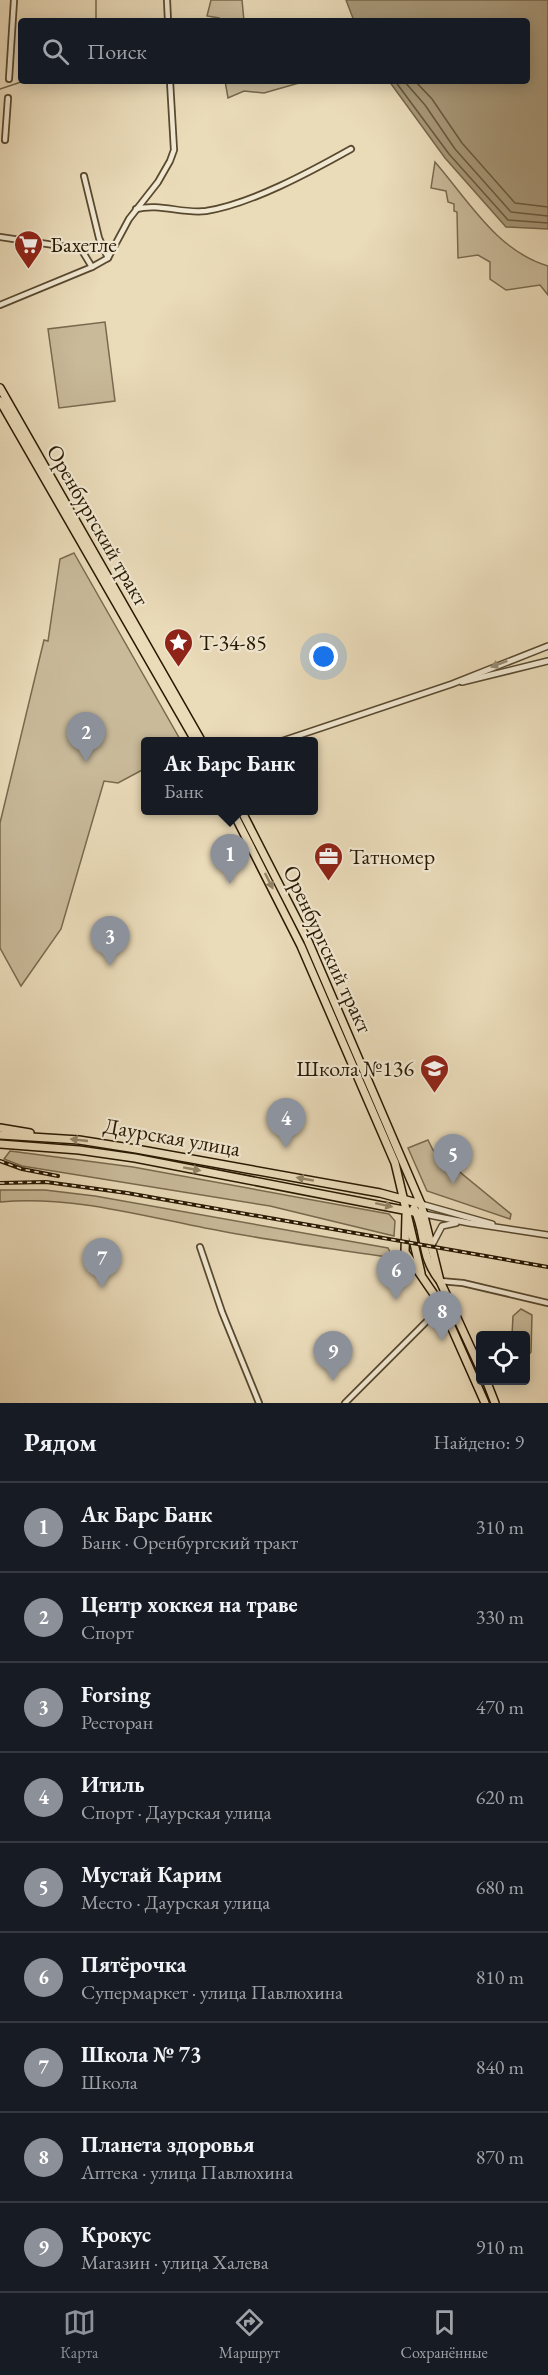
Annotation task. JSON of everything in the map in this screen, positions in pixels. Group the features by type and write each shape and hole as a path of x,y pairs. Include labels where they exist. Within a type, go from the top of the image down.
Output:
{"main road":[{"name":"Оренбургский тракт","path":"0,388 196,737"},
{"name":"Оренбургский тракт","path":"0,401 196,737"},
{"name":"Оренбургский тракт","path":"235,815 297,937 395,1163 421,1273 442,1306 485,1403"},
{"name":"Оренбургский тракт","path":"244,815 308,941 421,1204 420,1213"},
{"path":"0,1128 44,1138"},
{"name":"Даурская улица","path":"0,1135 79,1140 136,1149 421,1204"},
{"name":"Даурская улица","path":"0,1146 42,1146 135,1158 420,1213"},
{"path":"404,1199 420,1213 433,1243 440,1281"},
{"path":"420,1213 425,1255 440,1281 476,1359"},
{"path":"488,1385 495,1403"}],"street":[{"path":"9,79 14,0"},
{"path":"167,0 168,18"},
{"path":"0,305 93,267 108,258 136,209 158,182 174,150 170,84"},
{"path":"5,140 8,98"},
{"path":"136,209 151,206 203,212 229,206 304,174 351,149"},
{"path":"84,177 99,238 108,258"},
{"path":"0,237 81,249 93,267"},
{"path":"291,737 452,684 548,646"},
{"path":"452,684 494,676 548,661"},
{"name":"Даурская улица","path":"421,1204 510,1230"},
{"name":"Даурская улица","path":"420,1213 470,1224 548,1234"},
{"path":"433,1243 442,1226 470,1224"},
{"path":"200,1247 222,1312 259,1403"},
{"path":"440,1281 463,1283 548,1303"},
{"path":"345,1403 442,1306"}],"shaded area":[{"path":"211,0 242,0 244,18 207,16"},
{"path":"226,84 296,84 264,93 244,91 228,98"},
{"path":"435,162 499,237 513,249 548,266 548,295 540,285 506,290 490,279 490,262 478,255 458,258 457,212 454,211 454,204 448,202 446,191 431,188"},
{"path":"105,322 115,401 59,408 48,329"},
{"path":"74,553 179,737 141,737 141,771 118,783 104,781 61,929 21,986 0,948 0,823 44,640 48,641 60,559"},
{"path":"428,1140 433,1150 511,1214 510,1219 427,1191 408,1148"},
{"path":"10,1151 133,1167 389,1214 395,1221 394,1236 270,1206 22,1166 4,1159"},
{"path":"0,1190 45,1190 95,1196 388,1248 393,1258 242,1235 84,1205 28,1201 0,1202"},
{"path":"521,1309 532,1315 530,1353 530,1331 512,1331 513,1316"}],"water":[{"path":"346,0 548,0 548,229 506,227 445,158 391,84 530,84 530,18 353,18"}],"waterway":[{"path":"96,0 96,18"},
{"path":"0,89 18,83"}],"railway":[{"path":"0,1161 22,1169 58,1176"},
{"path":"0,1183 46,1182 127,1193 548,1267"}],"place":[{"name":"Бахетле","path":"29,270"},
{"name":"T-34-85","path":"178,668"},
{"name":"Центр хоккея на траве","path":"86,762"},
{"name":"Татномер","path":"328,882"},
{"name":"Ак Барс Банк","path":"230,884"},
{"name":"Forsing","path":"110,966"},
{"name":"Школа №136","path":"435,1094"},
{"name":"Итиль","path":"286,1148"},
{"name":"Мустай Карим","path":"453,1184"},
{"name":"Школа № 73","path":"102,1288"},
{"name":"Пятёрочка","path":"396,1300"},
{"name":"Планета здоровья","path":"442,1341"},
{"name":"Крокус","path":"333,1381"}]}
